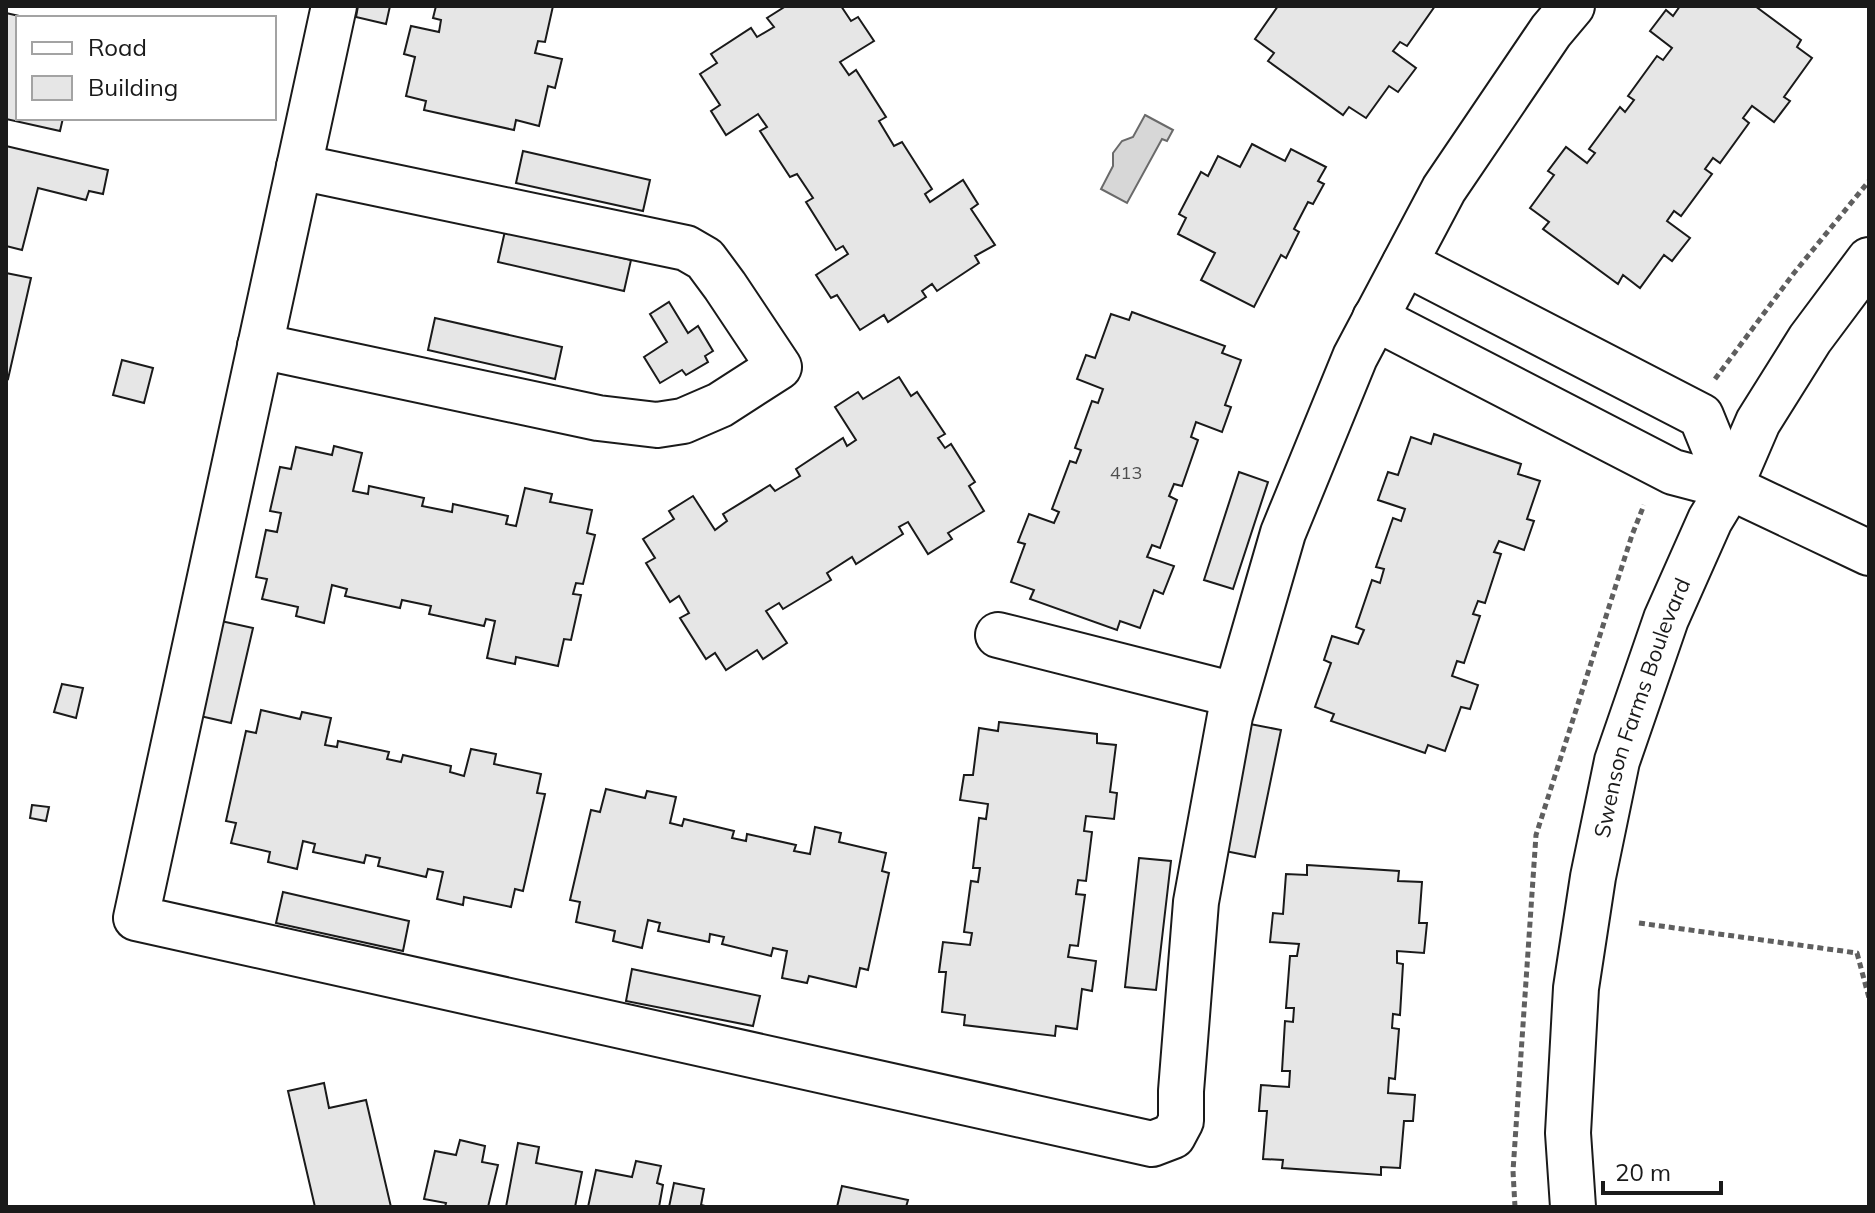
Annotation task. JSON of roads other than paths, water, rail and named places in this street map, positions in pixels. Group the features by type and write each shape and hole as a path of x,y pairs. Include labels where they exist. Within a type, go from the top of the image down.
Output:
{"street":[{"path":"334,6 136,918 1152,1144 1173,1136 1181,1121 1196,902 1230,716 1283,533 1355,357 1444,189 1551,31 1572,6"},
{"path":"260,346 598,418 657,425 683,421 720,405 779,367 705,259 686,248 299,167"},
{"name":"Swenson Farms Boulevard","path":"1573,1207 1568,1133 1576,988 1593,877 1617,761 1666,619 1758,422 1810,339 1869,260"},
{"path":"1405,263 1701,416 1730,487"},
{"path":"1375,318 1673,472 1730,487 1869,553"},
{"path":"998,635 1235,695"}]}
